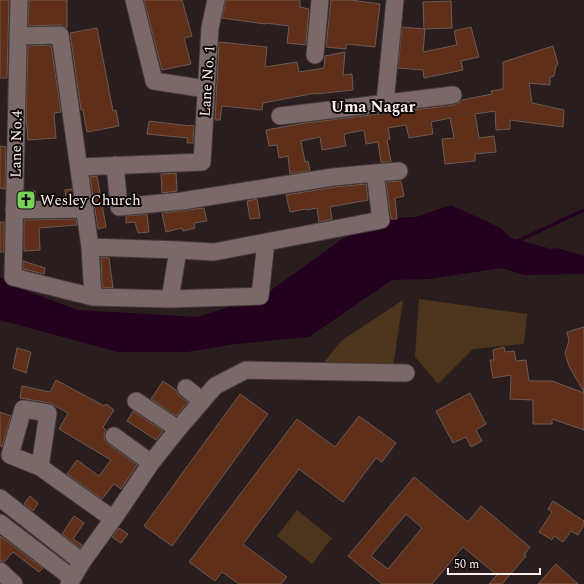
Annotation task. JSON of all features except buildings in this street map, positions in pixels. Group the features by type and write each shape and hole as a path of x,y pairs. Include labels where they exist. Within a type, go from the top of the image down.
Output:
{"street":[{"name":"Lane No.4","path":"19,0 13,277 94,297"},
{"path":"134,0 154,82 206,89"},
{"name":"Lane No. 1","path":"115,165 202,162 210,28 216,0"},
{"path":"315,55 320,0"},
{"path":"385,103 395,0"},
{"path":"18,36 60,35 90,247 94,297 170,299 260,296 266,242"},
{"path":"280,116 453,95"},
{"path":"79,167 115,165 119,207 182,201 333,177 399,170"},
{"path":"90,247 214,252 382,220 375,173"},
{"path":"14,210 85,209"},
{"path":"170,299 178,250"},
{"path":"0,523 71,581 82,562 151,464 201,400 214,386 246,370 406,373"},
{"path":"186,388 201,400"},
{"path":"136,401 178,429"},
{"path":"40,467 48,413 23,408 5,454 40,467 113,519"},
{"path":"114,436 151,464"},
{"path":"0,498 82,562"},
{"path":"0,571 14,584"}],"shaded area":[{"path":"451,205 501,228 524,253 557,248 584,256 584,274 524,275 502,268 429,279 392,280 309,337 236,344 187,352 118,352 0,320 0,277 18,288 78,310 198,317 263,296 370,219 416,217"},
{"path":"419,299 527,314 524,344 473,349 438,384 415,357"},
{"path":"403,300 393,368 321,366 341,341"},
{"path":"297,510 332,538 312,564 277,536"}],"waterway":[{"path":"511,244 584,210"},
{"path":"503,245 509,244 584,265"}],"place":[{"name":"Wesley Church","path":"26,200"}],"district":[{"name":"Uma Nagar","path":"373,106"}]}
